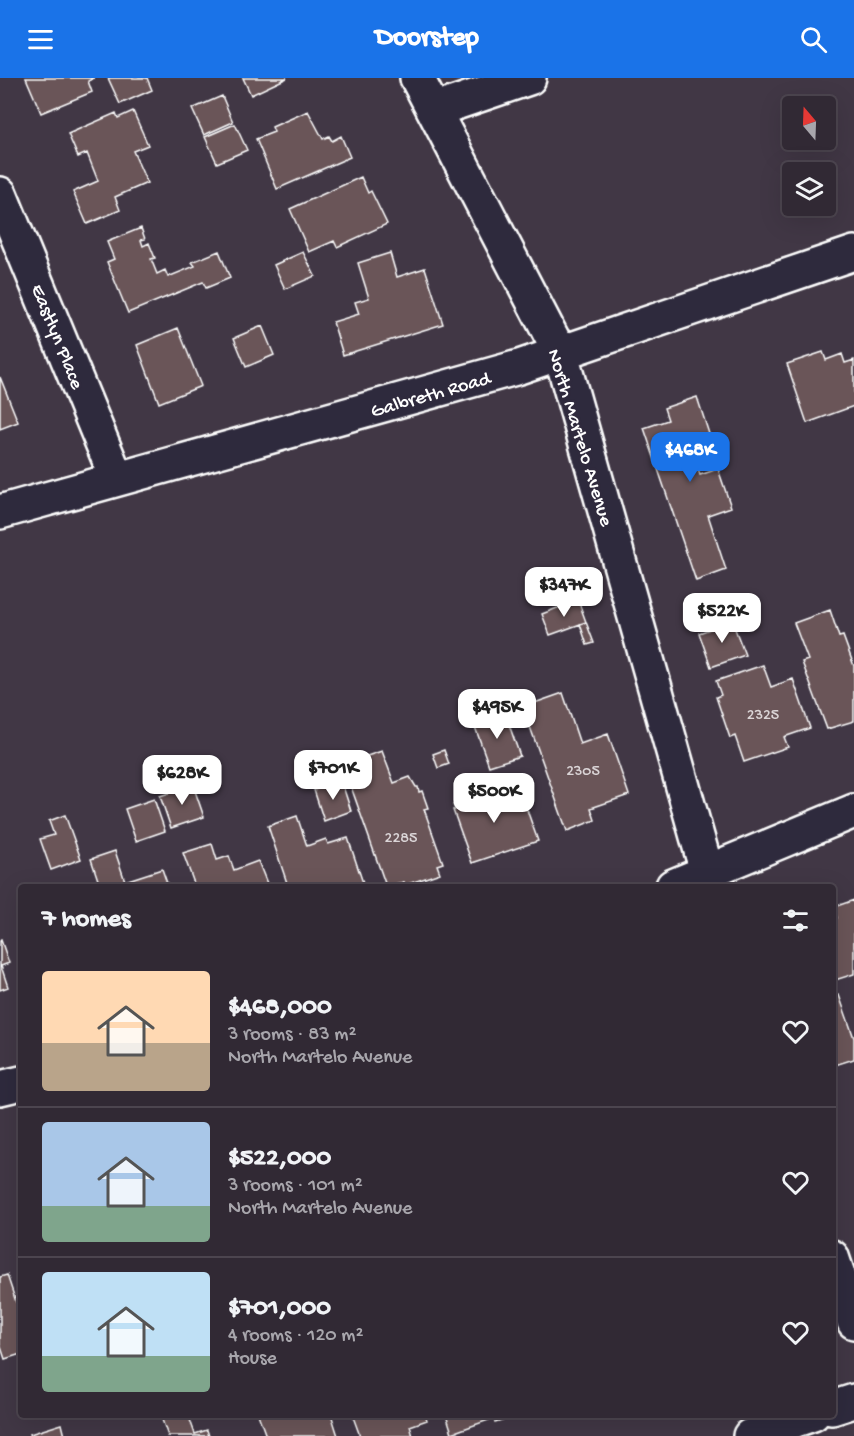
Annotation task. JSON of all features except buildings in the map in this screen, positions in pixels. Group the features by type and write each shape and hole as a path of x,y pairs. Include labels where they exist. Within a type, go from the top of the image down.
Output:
{"street":[{"name":"North Martelo Avenue","path":"417,78 561,355 709,880"},
{"path":"435,110 529,78"},
{"name":"Eastlyn Place","path":"0,194 117,479"},
{"name":"Galbreth Road","path":"0,512 561,355 854,253"},
{"path":"685,884 709,880 854,811"},
{"path":"0,1088 18,1084"},
{"path":"836,1269 854,1322"},
{"path":"836,1407 854,1401"},
{"path":"750,1436 802,1418"}]}
